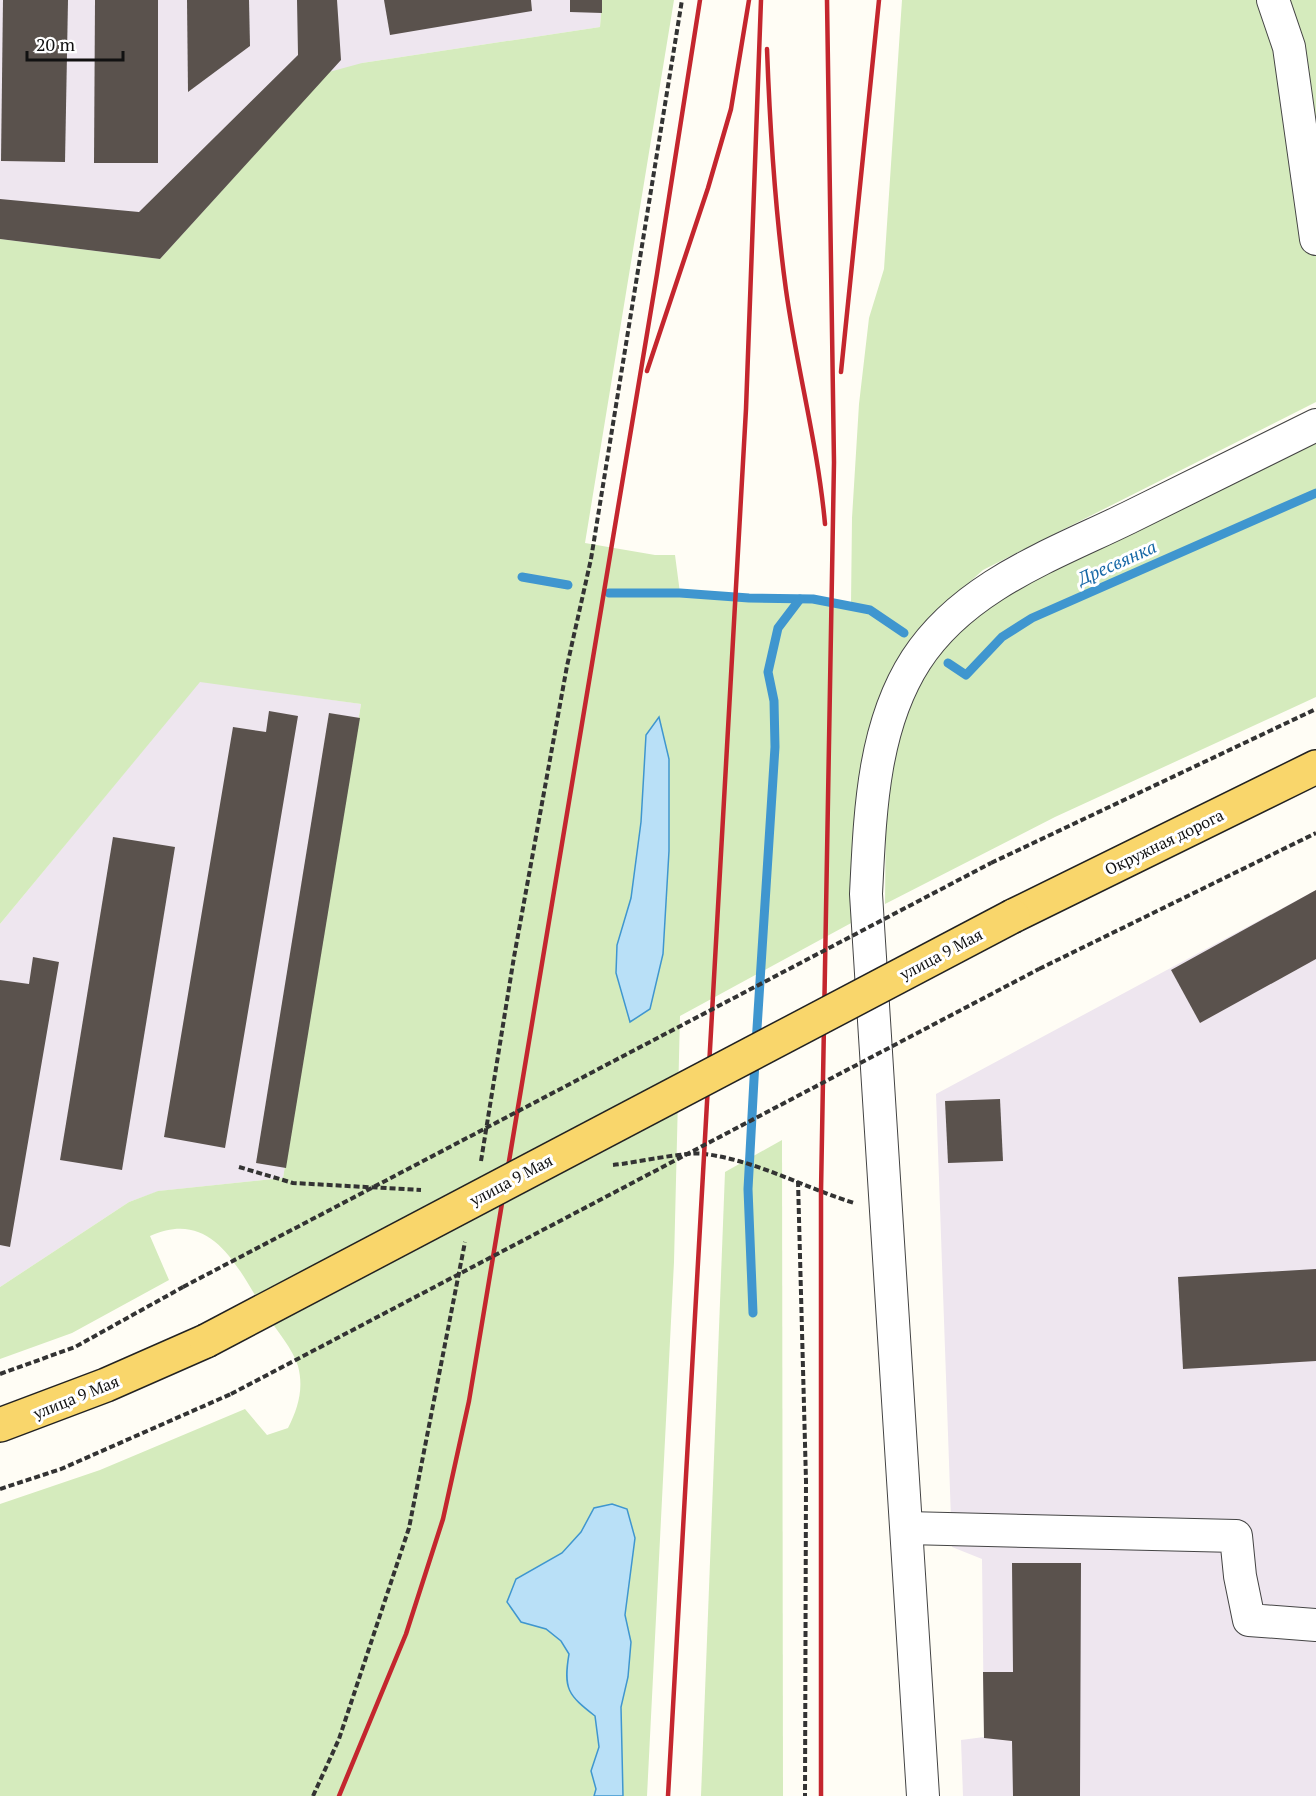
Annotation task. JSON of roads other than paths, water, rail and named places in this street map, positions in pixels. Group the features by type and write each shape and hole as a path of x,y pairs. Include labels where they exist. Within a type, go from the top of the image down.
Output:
{"main road":[{"name":"Окружная дорога","path":"1013,916 1316,767"},
{"name":"улица 9 Мая","path":"0,1425 106,1385 206,1341 1013,916"}],"lane":[{"path":"1273,0 1289,47 1316,239"},
{"path":"923,1796 866,894 871,800 890,714 915,661 946,622 993,584 1316,425"},
{"path":"907,1528 1236,1536 1240,1576 1249,1620 1316,1625"}],"water":[{"path":"659,717 669,759 669,851 663,954 650,1009 630,1022 616,973 617,945 631,898 641,822 646,735"},
{"path":"612,1504 627,1509 635,1538 625,1615 631,1642 628,1677 621,1707 623,1796 594,1796 596,1789 591,1771 599,1747 595,1716 573,1696 567,1683 569,1654 561,1641 546,1629 521,1622 507,1602 516,1579 562,1553 581,1532 594,1508"}],"waterway":[{"name":"Дресвянка","path":"948,663 966,675 1002,637 1032,618 1316,493"},
{"path":"522,577 568,585"},
{"path":"609,593 680,593 749,598 813,599 870,610 904,633"},
{"path":"756,1044 775,747 774,701 768,672 778,628 800,599"},
{"path":"753,1313 748,1189 755,1061"}],"railway":[{"path":"339,1796 406,1634 443,1519 469,1401 657,274 700,0"},
{"path":"647,371 708,188 731,109 749,0"},
{"path":"668,1796 746,409 761,0"},
{"path":"821,1796 821,1192 834,462 827,0"},
{"path":"841,372 879,0"},
{"path":"767,49 782,260 818,466 825,524"}]}
